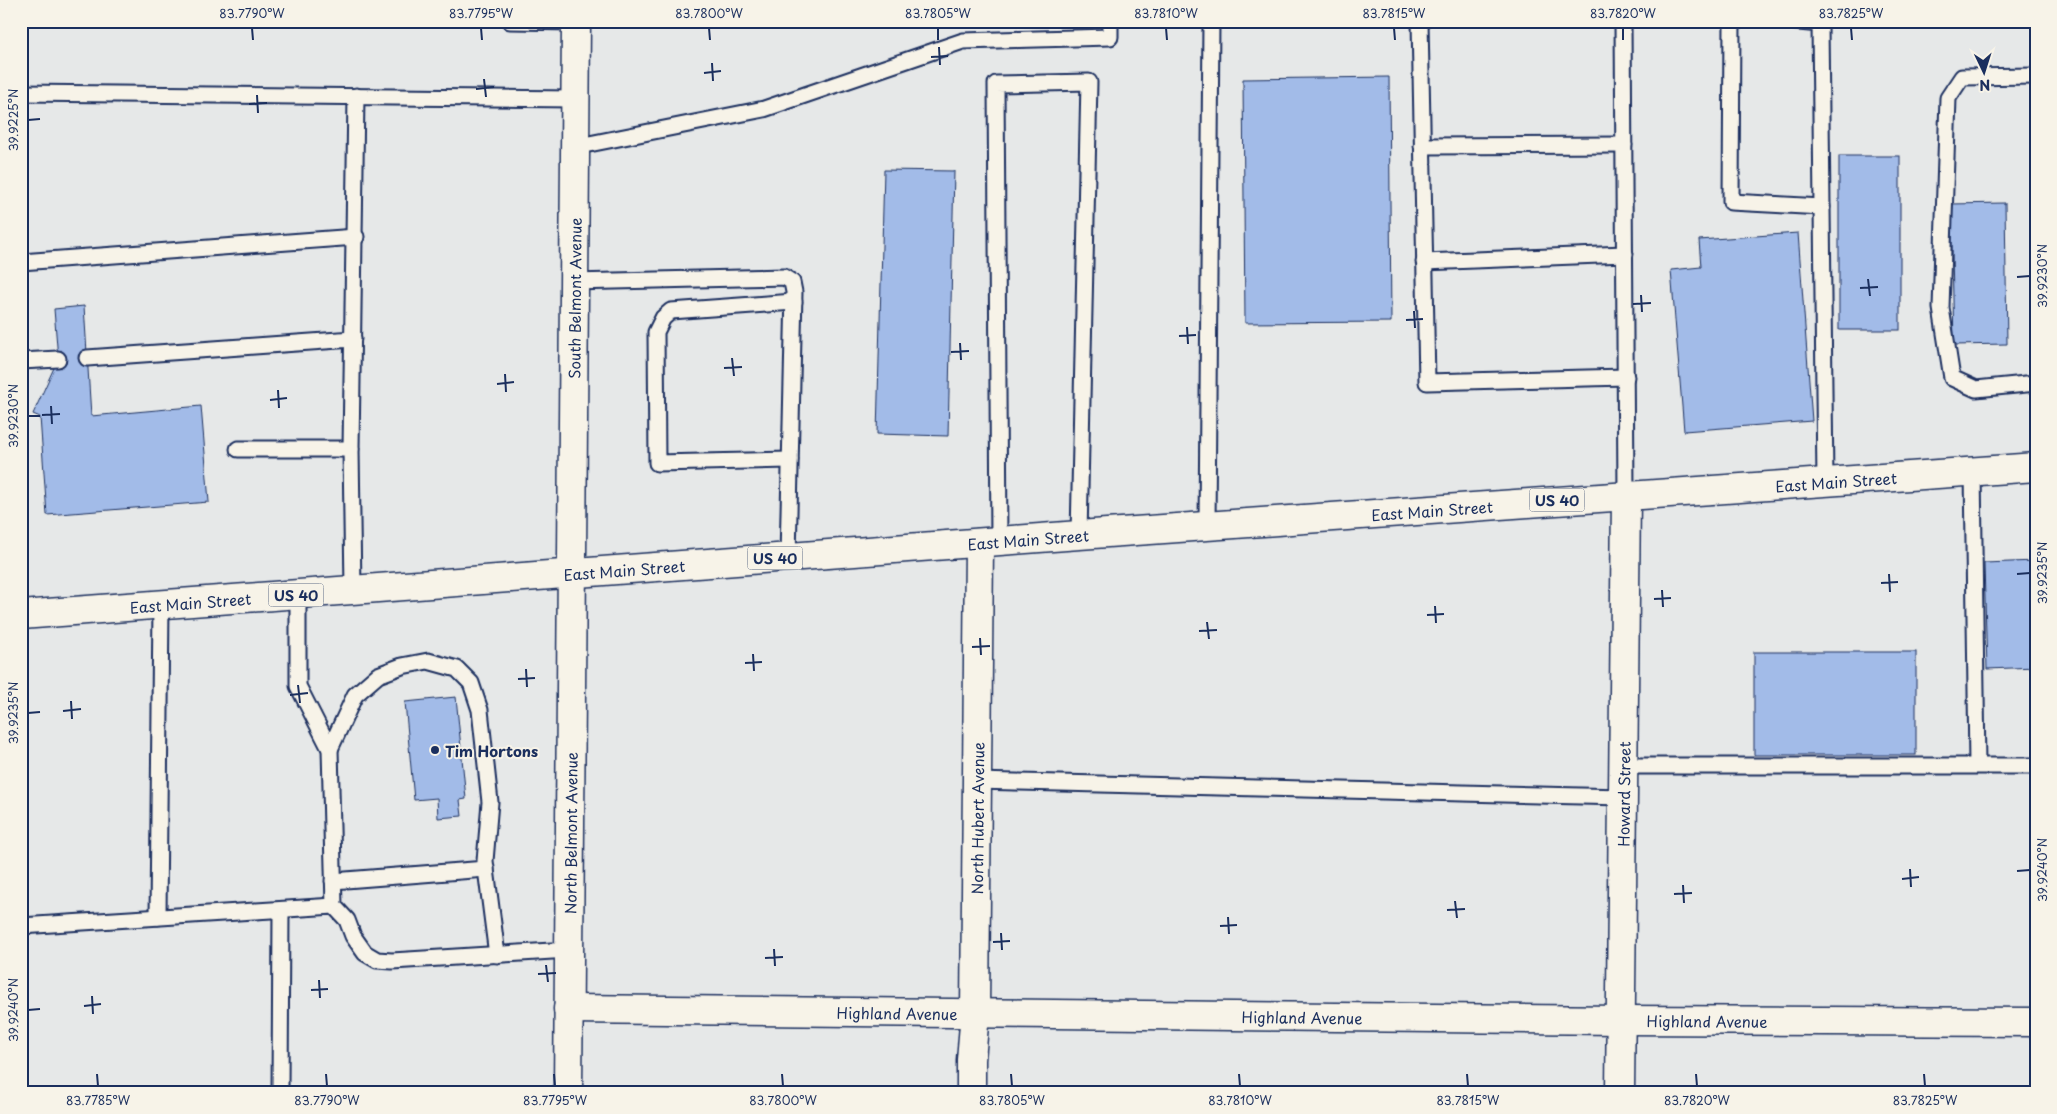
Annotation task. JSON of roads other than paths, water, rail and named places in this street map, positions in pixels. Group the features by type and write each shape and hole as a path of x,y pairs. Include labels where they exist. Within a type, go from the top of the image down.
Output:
{"street":[{"name":"South Belmont Avenue","path":"571,574 576,22"},
{"name":"East Main Street","path":"21,616 1079,535 2036,467"},
{"name":"Howard Street","path":"1620,1093 1626,495"},
{"name":"North Hubert Avenue","path":"971,1093 971,1060 975,1013 978,781 990,542"},
{"name":"North Belmont Avenue","path":"568,1093 571,574"},
{"name":"Highland Avenue","path":"568,1009 1621,1020 2036,1022"}],"lane":[{"path":"510,21 576,22"},
{"path":"574,147 764,109 963,41 1110,37 1110,21"},
{"path":"1207,526 1212,21"},
{"path":"1420,21 1427,382 1626,377"},
{"path":"1623,21 1626,495"},
{"path":"1732,21 1731,202 1822,207"},
{"path":"1788,21 1820,24 1825,482"},
{"path":"2036,76 1962,77 1948,98 1941,308 1952,378 1976,389 2036,383"},
{"path":"990,542 996,84 1089,82 1079,535"},
{"path":"21,93 574,99"},
{"path":"353,590 351,449 356,237 356,96"},
{"path":"1422,146 1624,145"},
{"path":"21,262 356,237"},
{"path":"1424,262 1625,254"},
{"path":"573,282 784,277 792,282 794,302 788,557"},
{"path":"790,460 657,463 656,332 663,318 672,311 794,302"},
{"path":"87,358 353,339"},
{"path":"21,362 58,359"},
{"path":"238,449 351,449"},
{"path":"1973,471 1977,765"},
{"path":"298,594 298,686 330,749 334,906 347,920 354,936 365,953 378,960 392,961 568,950"},
{"path":"158,918 161,605"},
{"path":"330,749 355,695 378,676 402,666 428,661 457,669 471,683 480,710 490,802 486,869 497,955"},
{"path":"1624,766 2036,766"},
{"path":"978,781 1623,797"},
{"path":"333,882 486,869"},
{"path":"21,926 334,906"},
{"path":"280,1093 281,910"}],"place":[{"name":"Tim Hortons","path":"435,750"}]}
